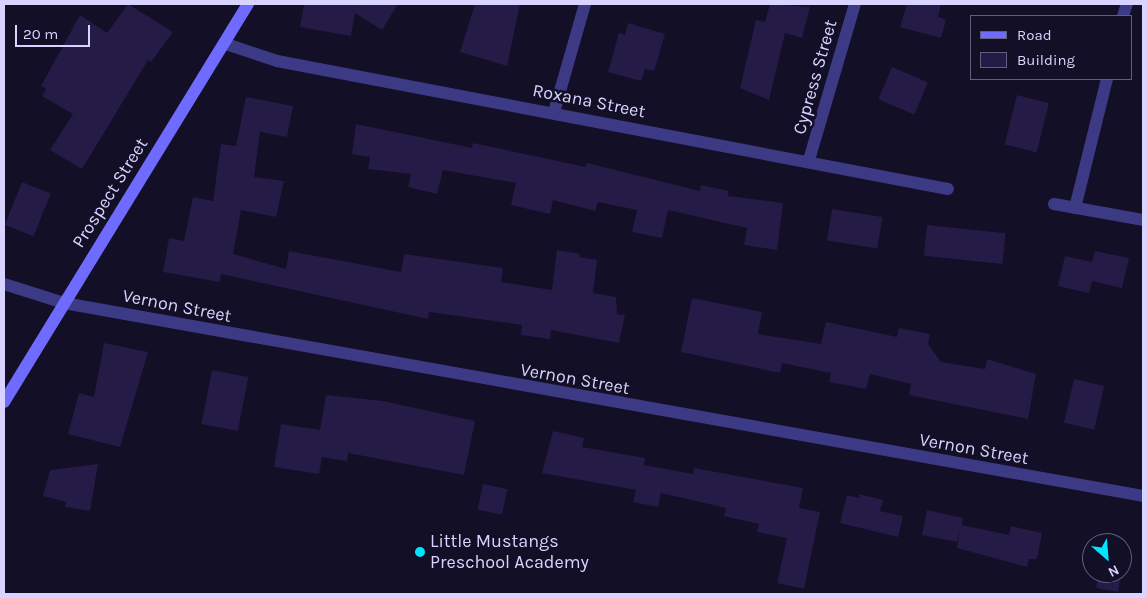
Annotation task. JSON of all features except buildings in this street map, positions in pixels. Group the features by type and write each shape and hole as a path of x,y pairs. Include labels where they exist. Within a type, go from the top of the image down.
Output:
{"street":[{"name":"Prospect Street","path":"4,402 226,44 248,4"},
{"path":"554,112 585,4"},
{"name":"Cypress Street","path":"809,160 855,4"},
{"name":"Roxana Street","path":"226,44 277,61 809,160 948,190"},
{"path":"1075,208 1107,80"},
{"path":"1054,204 1143,220"},
{"name":"Vernon Street","path":"4,284 64,303 1143,496"}],"place":[{"name":"Little Mustangs Preschool Academy","path":"420,552"}]}
